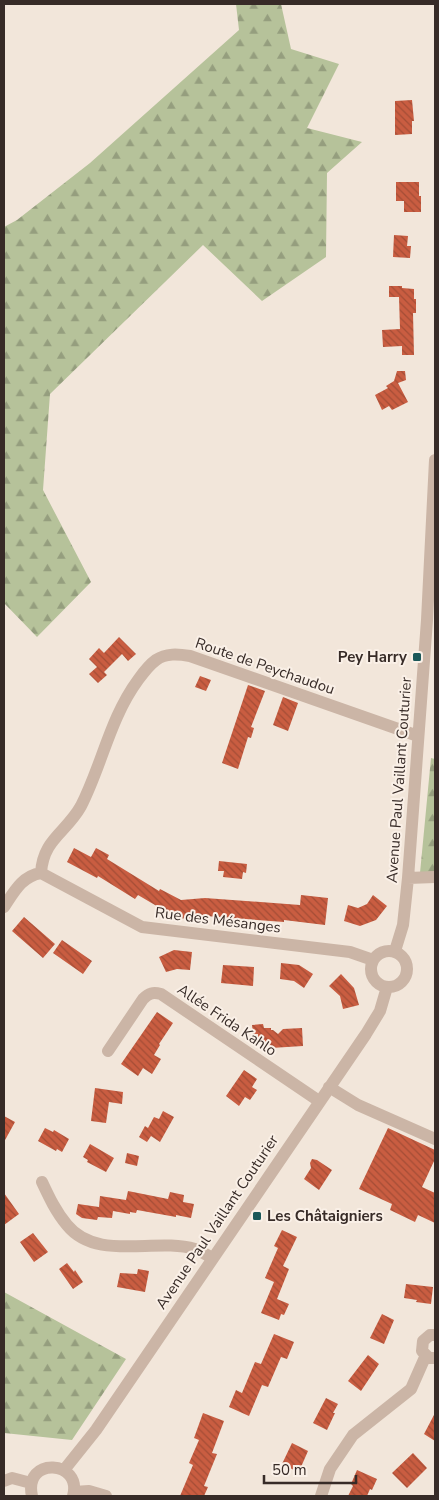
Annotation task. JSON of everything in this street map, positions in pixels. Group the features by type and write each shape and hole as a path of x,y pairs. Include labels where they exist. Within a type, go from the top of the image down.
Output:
{"street":[{"name":"Avenue Paul Vaillant Couturier","path":"394,951 403,925 418,736 431,622 435,460"},
{"name":"Route de Peychaudou","path":"41,873 44,852 49,844 74,818 80,808 116,718 136,683 156,660 166,656 175,654 190,656 418,736"},
{"path":"4,907 19,885 33,874 41,873"},
{"name":"Rue des Mésanges","path":"41,873 142,927 350,952 373,960"},
{"path":"408,878 435,877"},
{"path":"384,951 394,951 404,958 408,970 404,981 393,987 382,986 374,980 371,970 373,960 384,951"},
{"name":"Avenue Paul Vaillant Couturier","path":"64,1470 96,1430 380,1011 387,987"},
{"name":"Allée Frida Kahlo","path":"108,1050 143,999 148,994 154,992 161,994 319,1101"},
{"path":"329,1087 358,1105 435,1139"},
{"path":"42,1182 53,1205 67,1226 85,1240 100,1245 182,1246 196,1249 212,1258"},
{"path":"321,1496 330,1469 353,1435 410,1389 431,1357 422,1351 423,1341 430,1335 435,1336"},
{"path":"32,1496 31,1483 34,1477 45,1468 51,1467 64,1470 72,1480 73,1494 89,1491 106,1496"},
{"path":"4,1481 12,1478 31,1483"}],"green space":[{"path":"236,4 281,4 291,49 339,64 307,128 362,142 327,173 326,257 262,301 203,245 50,394 43,490 91,582 37,637 4,603 4,227 17,220 90,163 239,30"},
{"path":"431,758 435,759 435,872 420,873"},
{"path":"4,1292 126,1359 72,1440 4,1433"}],"building":[{"path":"412,100 414,121 412,121 412,134 395,135 395,101"},
{"path":"396,182 419,182 421,212 404,212 404,201 396,201"},
{"path":"394,235 408,236 407,246 411,246 410,258 393,257"},
{"path":"389,286 402,286 402,288 414,289 416,313 413,313 414,355 402,355 402,346 383,347 382,330 400,329 399,297 389,297"},
{"path":"397,371 405,371 406,380 398,383 408,402 392,410 389,406 382,410 375,395 388,388 386,386 394,381"},
{"path":"119,637 136,654 128,661 122,654 104,672 107,675 98,683 89,674 97,667 89,659 99,648 104,653"},
{"path":"200,676 211,680 206,691 195,687"},
{"path":"248,685 265,691 251,727 254,728 251,738 248,737 238,769 222,763"},
{"path":"283,697 298,703 288,731 273,725"},
{"path":"74,848 91,857 96,848 109,855 107,859 159,891 160,889 181,900 205,898 300,905 301,895 328,898 325,925 284,920 284,922 192,915 192,919 177,918 138,895 135,899 98,876 97,878 67,862"},
{"path":"219,861 247,864 246,873 243,872 242,879 223,877 224,871 218,871"},
{"path":"373,895 387,906 376,920 360,926 344,921 348,905 358,908 367,904"},
{"path":"24,917 55,944 43,958 12,931"},
{"path":"62,940 92,961 83,974 53,953"},
{"path":"174,950 192,952 190,970 177,969 166,972 159,957"},
{"path":"281,963 299,965 313,974 304,988 294,981 280,979"},
{"path":"223,965 254,967 253,986 221,983"},
{"path":"341,974 354,988 359,1005 343,1009 340,996 329,986"},
{"path":"157,1012 173,1023 154,1055 161,1059 152,1074 143,1068 138,1076 121,1064"},
{"path":"263,1024 264,1028 271,1028 271,1030 278,1034 283,1029 302,1028 303,1046 271,1048 271,1045 264,1046 264,1041 258,1041 258,1034 253,1034 252,1025"},
{"path":"244,1070 257,1079 252,1087 257,1090 250,1100 245,1097 239,1106 226,1096"},
{"path":"95,1088 123,1092 122,1104 109,1102 106,1123 91,1121"},
{"path":"163,1111 174,1117 160,1142 151,1136 147,1142 139,1137 145,1126 148,1128 154,1117 159,1119"},
{"path":"4,1116 15,1122 4,1142"},
{"path":"45,1128 53,1132 54,1130 69,1139 62,1152 57,1149 56,1151 38,1141"},
{"path":"388,1128 435,1150 435,1159 422,1187 435,1193 435,1223 418,1215 415,1222 390,1210 392,1204 359,1189"},
{"path":"90,1144 114,1158 106,1172 87,1162 88,1160 83,1157"},
{"path":"127,1153 139,1156 137,1166 125,1163"},
{"path":"312,1159 317,1160 332,1170 319,1190 304,1179 311,1168 310,1163"},
{"path":"128,1191 168,1199 170,1192 184,1195 183,1202 194,1204 191,1218 137,1210 136,1213 130,1212 130,1214 113,1211 112,1218 98,1217 97,1220 82,1218 76,1214 78,1204 99,1207 100,1196 126,1200"},
{"path":"4,1193 19,1214 4,1225"},
{"path":"282,1230 297,1237 283,1266 289,1269 277,1299 289,1304 284,1315 281,1314 279,1320 261,1313 274,1282 265,1278 278,1248 274,1246"},
{"path":"33,1233 48,1252 34,1262 20,1242"},
{"path":"67,1263 74,1272 75,1270 83,1282 73,1289 59,1269"},
{"path":"138,1269 149,1271 145,1292 117,1287 120,1273 137,1274"},
{"path":"406,1284 433,1287 431,1304 404,1298"},
{"path":"382,1314 394,1320 384,1344 370,1338"},
{"path":"274,1334 294,1342 287,1359 281,1357 268,1387 262,1385 249,1416 229,1407 236,1390 242,1393 255,1362 261,1364"},
{"path":"368,1355 379,1364 361,1391 348,1381"},
{"path":"326,1398 338,1404 327,1430 313,1423"},
{"path":"203,1413 224,1421 212,1453 217,1454 204,1486 208,1487 204,1496 180,1496 193,1465 189,1463 199,1440 194,1438"},
{"path":"435,1413 435,1441 424,1434"},
{"path":"292,1443 308,1451 301,1467 298,1466 296,1471 282,1464"},
{"path":"413,1453 427,1468 407,1488 392,1473"},
{"path":"357,1470 377,1479 367,1496 348,1496"}],"place":[{"name":"Pey Harry","path":"417,657"},
{"name":"Les Châtaigniers","path":"257,1216"}]}
